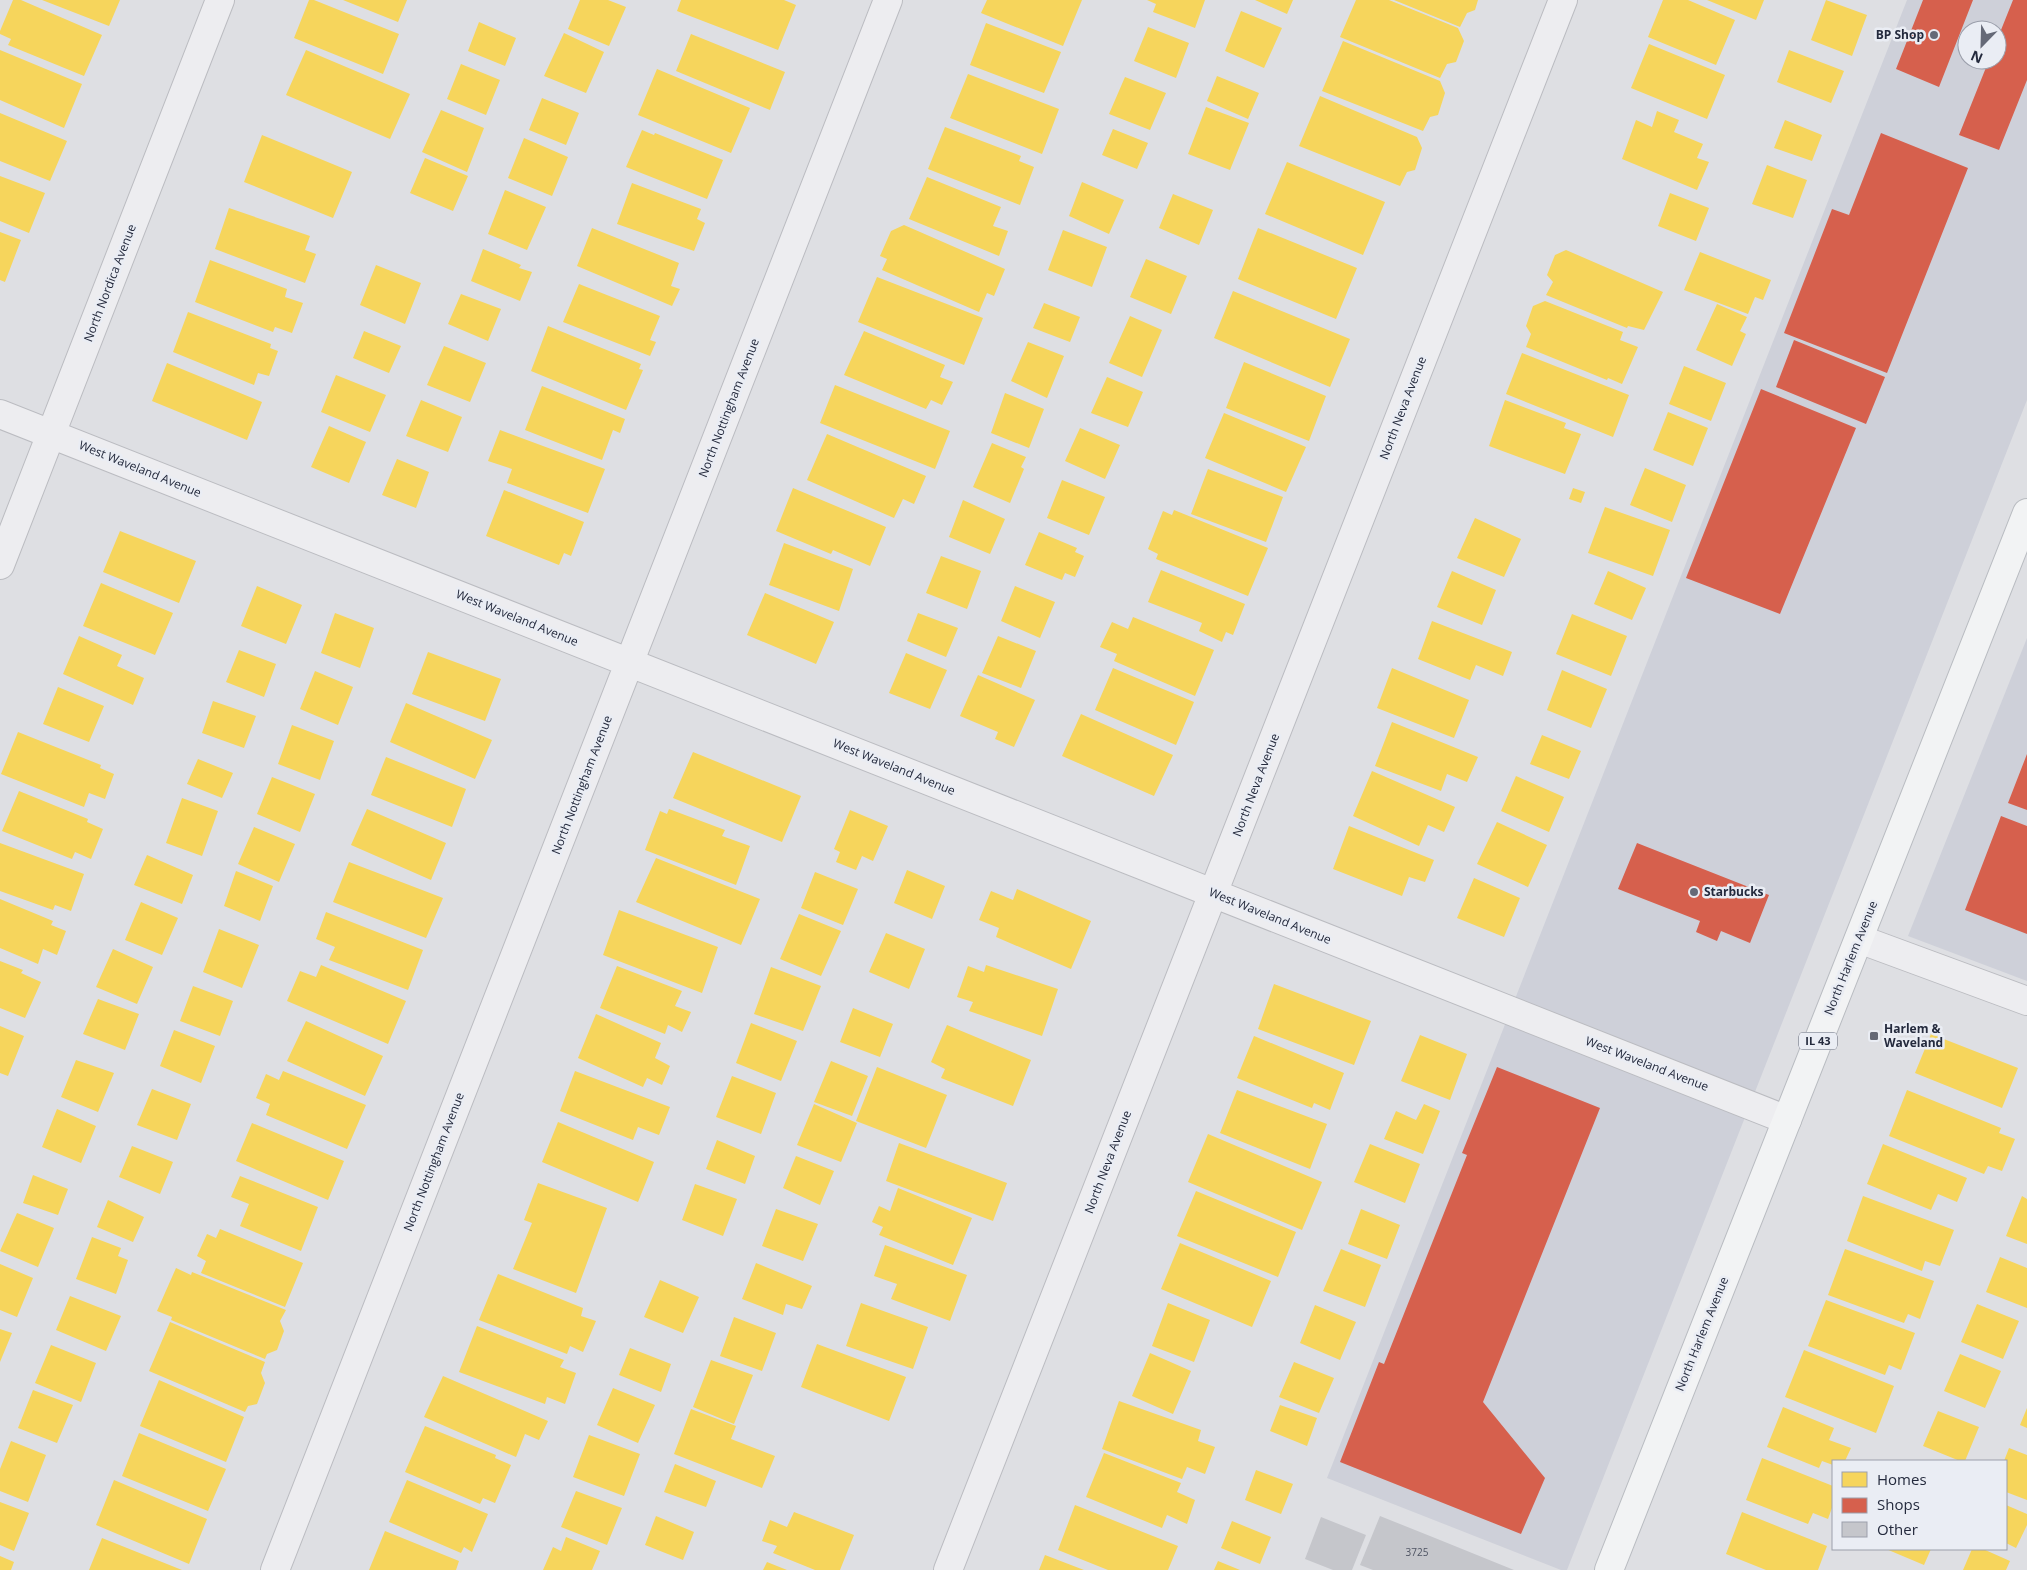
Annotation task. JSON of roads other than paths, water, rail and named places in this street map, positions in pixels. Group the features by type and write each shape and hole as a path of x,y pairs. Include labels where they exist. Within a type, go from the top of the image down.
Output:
{"main road":[{"name":"North Harlem Avenue","path":"1609,1570 2027,513"}],"street":[{"name":"North Nordica Avenue","path":"0,565 220,0"},
{"name":"North Nottingham Avenue","path":"275,1570 888,0"},
{"name":"North Neva Avenue","path":"948,1570 1563,0"},
{"name":"West Waveland Avenue","path":"0,414 1787,1120"},
{"path":"1859,939 2027,1001"}],"place":[{"name":"BP Shop","path":"1934,35"},
{"name":"Starbucks","path":"1694,892"},
{"name":"Harlem & Waveland","path":"1874,1036"}]}
